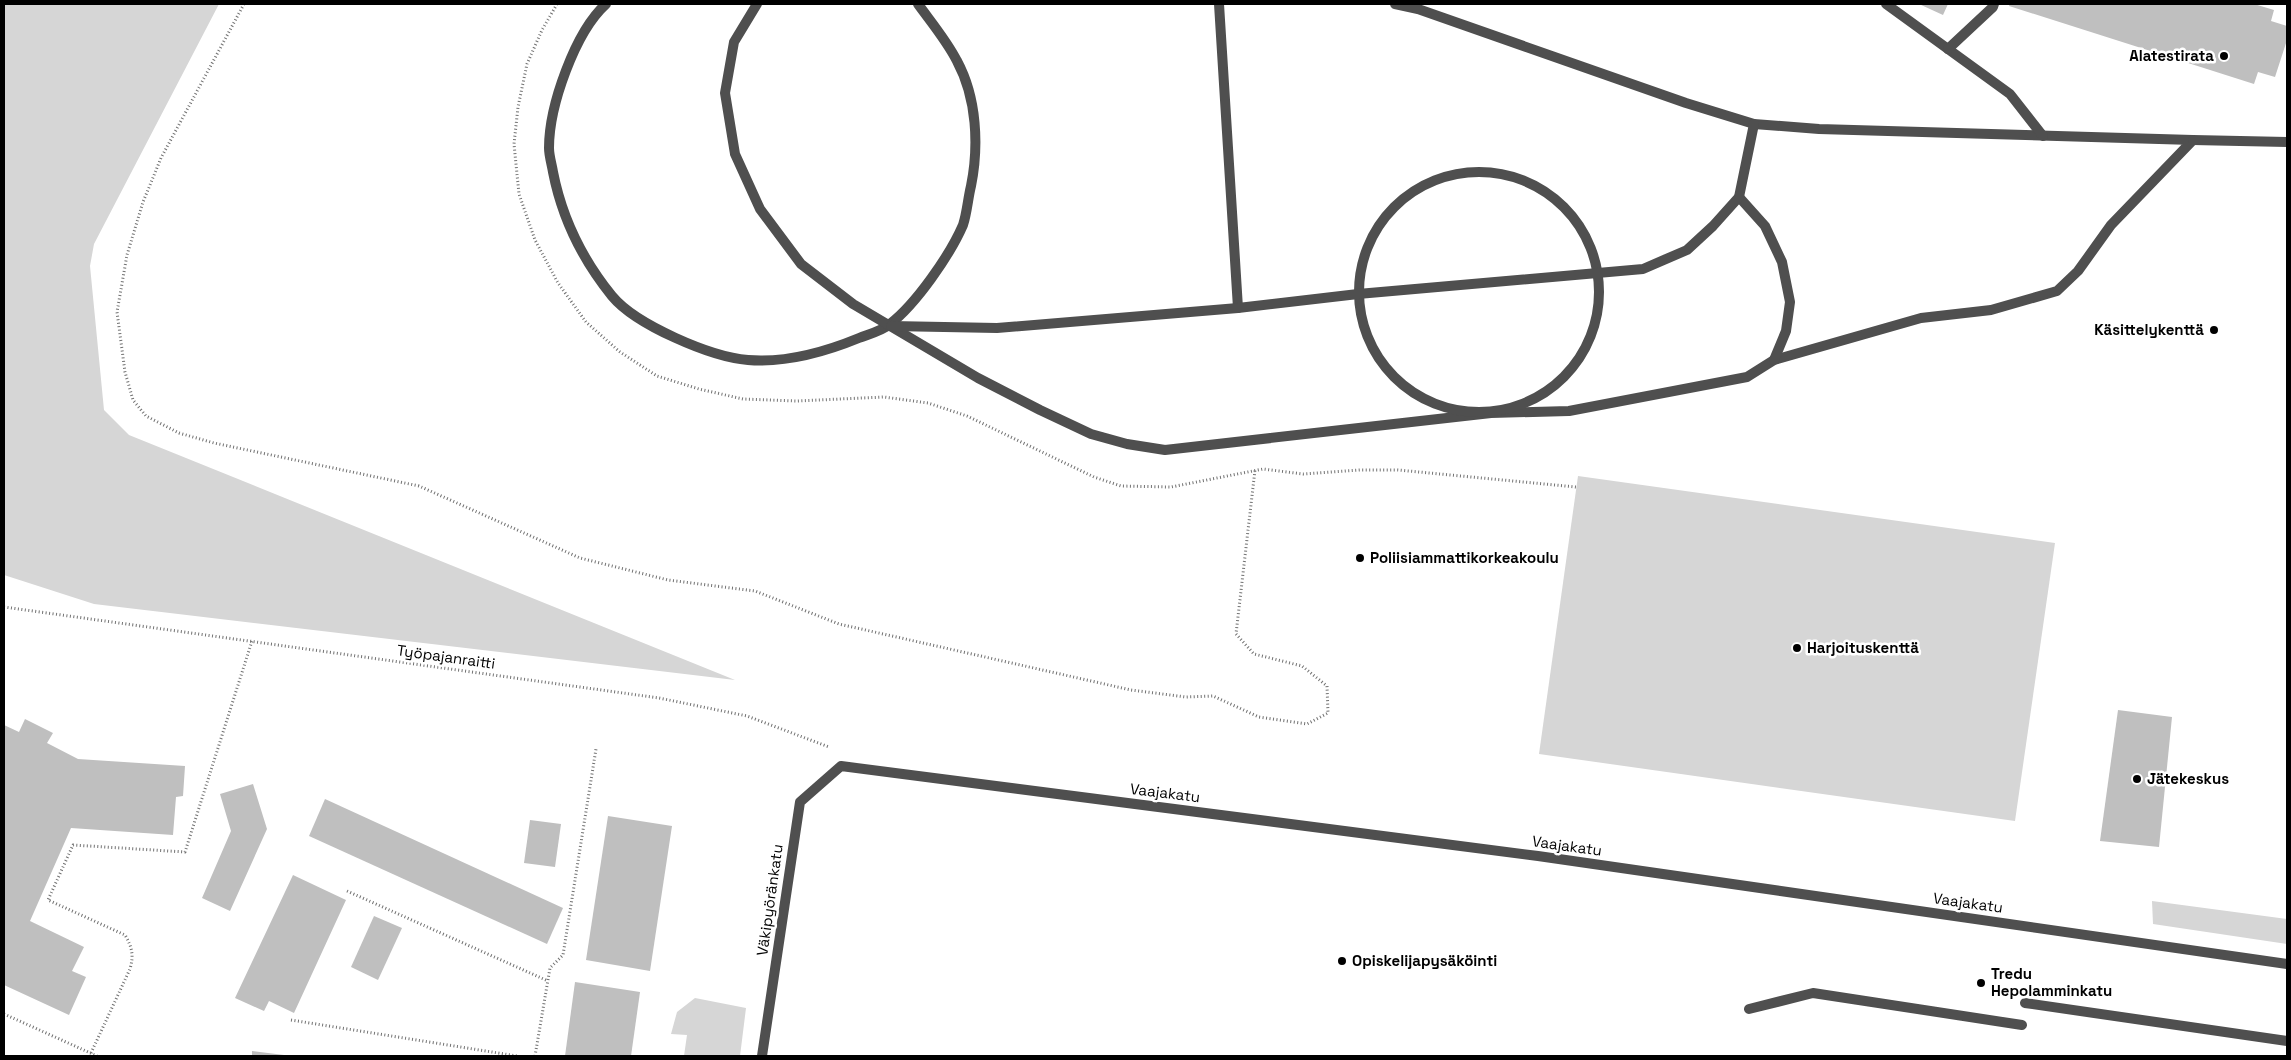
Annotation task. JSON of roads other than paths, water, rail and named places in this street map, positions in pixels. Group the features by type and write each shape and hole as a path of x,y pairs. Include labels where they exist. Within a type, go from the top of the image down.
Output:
{"street":[{"path":"606,4 597,12 575,51 558,91 549,149 558,193 573,238 613,297 647,324 695,346 748,360 794,358 836,347 889,326 996,328 1238,308 1358,294 1643,269 1687,250 1713,226 1739,197 1754,124"},
{"path":"757,4 734,42 725,93 735,154 760,209 800,264 852,304 978,378 1091,434 1127,444 1165,450 1491,413 1579,409 1747,377 1774,360 1921,318 1991,310 2057,291 2078,271 2110,225 2193,140"},
{"path":"889,326 916,298 963,224 975,164 973,108 958,62 918,4"},
{"path":"1219,4 1238,308"},
{"path":"1395,4 1418,9 1677,100 1754,124 1819,129 2287,142"},
{"path":"1886,4 2010,94 2043,136"},
{"path":"1948,49 1994,4"},
{"path":"1468,171 1517,177 1558,200 1584,231 1599,274 1597,323 1575,367 1540,398 1491,413 1443,408 1405,388 1373,351 1362,325 1358,294 1363,257 1385,215 1421,185 1468,171"},
{"path":"1739,197 1766,226 1782,262 1790,302 1786,331 1774,360"},
{"name":"Vaajakatu","path":"841,766 1538,856 2287,964"},
{"name":"Väkipyöränkatu","path":"762,1056 800,802 841,766"},
{"path":"1749,1009 1813,993 2022,1025"},
{"path":"2025,1003 2287,1041"}],"place":[{"name":"Alatestirata","path":"2224,56"},
{"name":"Käsittelykenttä","path":"2214,330"},
{"name":"Poliisiammattikorkeakoulu","path":"1360,558"},
{"name":"Harjoituskenttä","path":"1797,648"},
{"name":"Jätekeskus","path":"2137,779"},
{"name":"Opiskelijapysäköinti","path":"1342,961"},
{"name":"Tredu Hepolamminkatu","path":"1981,983"}]}
